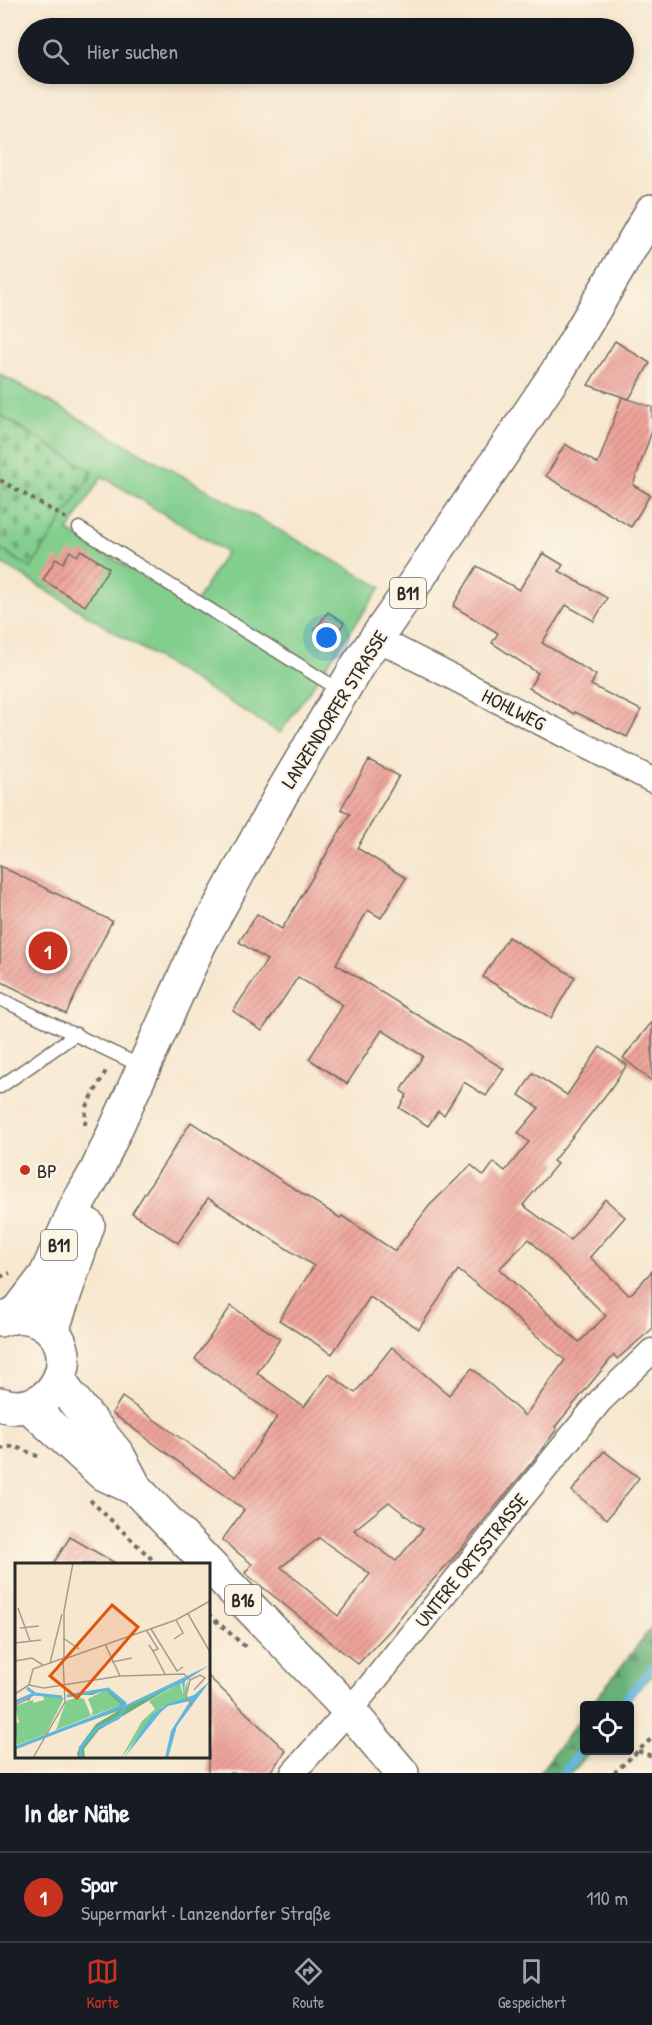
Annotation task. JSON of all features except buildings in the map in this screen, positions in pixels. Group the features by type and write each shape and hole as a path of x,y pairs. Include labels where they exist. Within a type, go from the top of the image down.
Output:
{"main road":[{"name":"LANZENDORFER STRASSE","path":"97,1170 200,943 341,691 559,369 652,211"},
{"name":"B11","path":"5,1318 46,1275 77,1205 97,1170"},
{"name":"B11","path":"5,1318 31,1318 52,1332 92,1212 97,1170"},
{"path":"9,1407 47,1396 60,1379 63,1354 52,1332"},
{"name":"B16","path":"60,1379 67,1392 118,1455 136,1489 207,1563"},
{"name":"B16","path":"9,1407 102,1473 136,1489"},
{"name":"B16","path":"210,1566 349,1710 402,1773"}],"street":[{"name":"HOHLWEG","path":"376,638 652,780"},
{"name":"UNTERE ORTSSTRASSE","path":"292,1773 349,1710 600,1401 652,1351"}],"lane":[{"path":"80,528 341,691"},
{"path":"0,999 144,1067"},
{"path":"0,1087 76,1034"}],"path":[{"path":"0,480 80,528"},
{"path":"614,1773 652,1738"},
{"path":"638,1751 652,1756"}],"green space":[{"path":"0,374 381,587 280,733 0,562 0,549 31,567 93,472 0,415","holes":["102,476 226,552 193,607 68,531"]},
{"path":"0,415 93,472 31,568 0,549"},
{"path":"652,1627 652,1676 628,1701 594,1701"},
{"path":"580,1719 580,1755 587,1755 572,1773 539,1773"}],"waterway":[{"path":"623,1701 652,1668"},
{"path":"563,1773 580,1752"}],"place":[{"name":"Spar","path":"48,951"},
{"name":"BP","path":"25,1170"}]}
